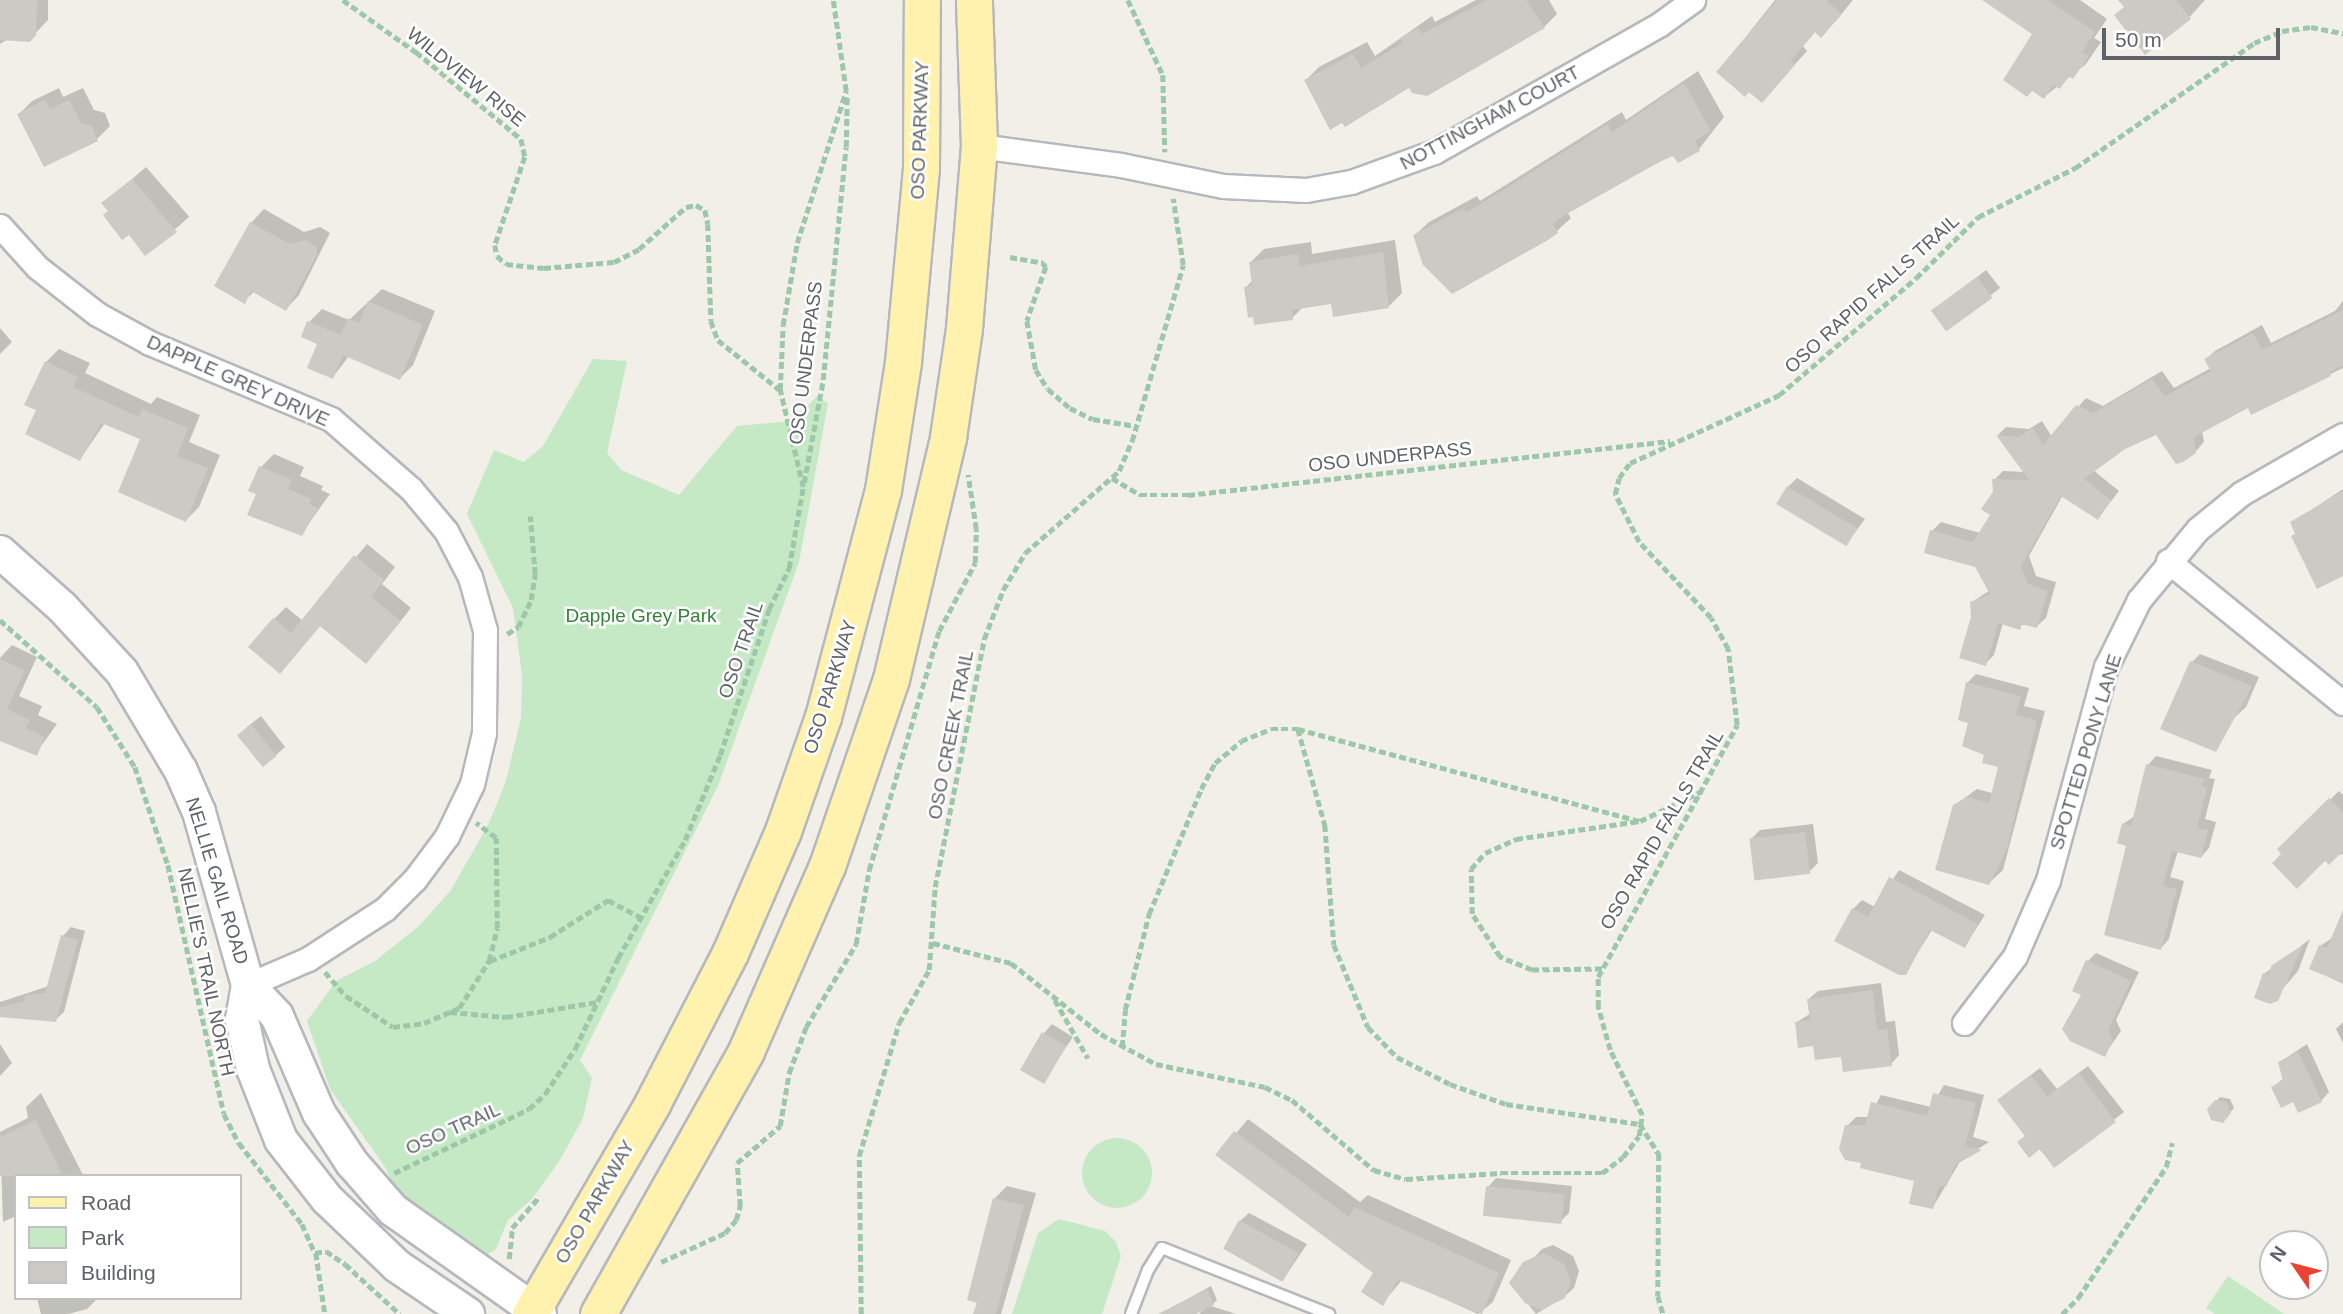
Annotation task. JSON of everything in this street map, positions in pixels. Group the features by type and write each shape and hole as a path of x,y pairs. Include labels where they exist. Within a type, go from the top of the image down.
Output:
{"main road":[{"name":"OSO PARKWAY","path":"534,1313 652,1104 730,953 783,831 823,717 883,490 903,362 921,169 922,0"},
{"path":"598,1314 746,1051 827,866 891,679 948,437 964,328 979,146 974,0"}],"street":[{"name":"NOTTINGHAM COURT","path":"979,146 1122,165 1223,186 1306,190 1352,182 1434,152 1660,24 1693,0"},
{"name":"DAPPLE GREY DRIVE","path":"0,226 37,267 96,314 150,344 331,419 370,451 446,531 470,577 485,630 484,733 472,784 459,810 415,879 385,909 315,955 248,985"},
{"name":"SPOTTED PONY LANE","path":"1964,1023 2020,943 2048,880 2106,667 2140,600 2168,561 2242,493 2343,435"},
{"name":"NELLIE GAIL ROAD","path":"0,552 62,607 122,672 162,732 199,812 248,985 242,1019 253,1069 281,1140 327,1199 397,1266 468,1314"},
{"path":"2168,561 2343,703"},
{"name":"NELLIE GAIL ROAD","path":"248,985 277,1016 319,1113 352,1163 393,1210 534,1313"}],"lane":[{"path":"1131,1314 1162,1248 1329,1314"}],"path":[{"name":"WILDVIEW RISE","path":"343,0 416,52 521,139 525,157 495,245 497,256 506,264 556,268 614,262 639,249 686,207 696,205 705,210 708,224 710,321 718,340 780,390"},
{"name":"OSO TRAIL","path":"387,1177 422,1156 530,1109 575,1049 640,917 685,840 720,755 769,609 789,568 803,487 780,390 783,325 797,243 846,91 833,0"},
{"path":"1128,0 1163,75 1163,139"},
{"name":"OSO RAPID FALLS TRAIL","path":"1663,1314 1658,1296 1659,1154 1640,1124 1642,1115 1610,1050 1598,1007 1602,970 1737,725 1728,649 1711,618 1639,542 1615,494 1619,478 1630,463 1675,440 1779,395 1916,278 1978,218 2075,168 2254,43 2282,31 2311,27 2343,33"},
{"name":"OSO UNDERPASS","path":"803,487 822,380 834,242 846,147 846,91"},
{"name":"OSO CREEK TRAIL","path":"861,1314 859,1156 899,1023 929,970 935,887 989,627 1026,553 1112,478 1136,426 1183,265 1174,210"},
{"path":"834,242 843,241"},
{"path":"1010,257 1043,263 1046,267 1027,321 1036,370 1048,389 1070,408 1093,419 1136,426"},
{"name":"OSO UNDERPASS","path":"1112,478 1140,495 1188,495 1675,440"},
{"path":"486,649 518,627 531,600 535,574 530,516"},
{"name":"NELLIE'S TRAIL NORTH","path":"0,620 97,707 135,767 168,865 223,1114 239,1143 302,1224 316,1253 326,1314"},
{"path":"1122,1047 1125,1010 1149,914 1201,789 1215,763 1241,741 1271,729 1298,729 1640,821"},
{"path":"933,943 1011,963 1122,1047 1156,1063 1265,1087 1292,1100 1374,1170 1406,1179 1501,1172 1602,1173 1623,1157 1639,1136 1640,1124 1506,1104 1461,1088 1397,1057 1368,1027 1334,945 1325,825 1298,729"},
{"path":"1602,970 1532,970 1500,957 1472,914 1471,869 1485,853 1516,839 1640,821 1703,791"},
{"path":"315,955 346,996 393,1027 424,1023 459,1008 489,961 497,928 496,838 459,810"},
{"path":"489,961 550,937 608,900 640,917"},
{"path":"1053,996 1088,1058"},
{"path":"449,1012 506,1017 598,1002"},
{"path":"2062,1314 2078,1298 2166,1167 2172,1143"},
{"path":"510,1264 508,1237 539,1197"},
{"path":"316,1253 326,1251 345,1264 400,1314"}],"green space":[{"name":"Dapple Grey Park","path":"593,359 627,361 607,453 621,470 679,495 737,426 793,421 817,396 828,403 799,562 718,786 580,1060 592,1078 583,1118 560,1160 532,1199 508,1220 496,1249 483,1258 411,1206 394,1187 385,1167 330,1089 307,1021 336,981 375,961 419,926 451,890 488,825 506,781 521,718 522,675 513,608 467,514 494,450 524,462 543,446"},
{"path":"1124,1138 1137,1144 1146,1153 1150,1159 1150,1187 1142,1198 1131,1206 1110,1208 1092,1198 1084,1187 1082,1166 1092,1148 1103,1140"},
{"path":"1059,1219 1105,1231 1116,1242 1121,1256 1102,1314 1012,1314 1038,1233"},
{"path":"2228,1276 2259,1297 2259,1300 2263,1300 2284,1314 2215,1314 2206,1308"}],"building":[{"path":"0,0 37,0 36,35 30,42 0,40"},
{"path":"1487,0 1526,0 1545,28 1427,96 1412,93 1409,88 1345,127 1342,123 1330,130 1304,80 1353,54 1361,68 1403,43 1400,38 1418,28 1422,34"},
{"path":"1777,0 1826,0 1842,14 1821,38 1815,32 1791,61 1795,65 1762,103 1749,92 1745,97 1716,72"},
{"path":"1982,0 2048,0 2095,32 2082,52 2089,56 2073,79 2069,76 2060,89 2053,85 2044,99 2032,91 2027,97 2003,80 2032,34"},
{"path":"2118,0 2176,0 2191,19 2145,55 2114,15 2124,7"},
{"path":"1684,83 1711,131 1695,141 1700,151 1678,163 1673,156 1661,161 1565,215 1553,224 1558,233 1548,240 1452,294 1423,265 1413,235 1464,208 1466,213 1608,124 1612,132"},
{"path":"45,100 50,109 69,100 81,123 92,126 98,141 44,167 17,114"},
{"path":"132,179 177,232 145,256 129,235 122,240 103,215 108,211 101,203"},
{"path":"250,222 290,244 306,240 317,247 317,255 286,311 251,291 245,304 214,286"},
{"path":"1383,252 1389,308 1333,317 1331,304 1292,310 1293,320 1254,325 1253,317 1248,318 1244,287 1252,285 1249,262 1298,254 1299,266"},
{"path":"1977,277 1992,298 1946,332 1931,311"},
{"path":"368,301 423,325 400,380 343,355 333,379 307,368 317,344 301,337 307,321 341,335 348,318 359,323"},
{"path":"2343,310 2343,365 2330,372 2331,376 2251,415 2248,408 2194,437 2196,453 2183,462 2176,464 2156,435 2125,449 2084,479 2111,500 2098,520 2061,496 2021,566 2028,584 2048,591 2037,628 2022,624 2020,630 1998,623 1986,666 1959,658 1971,617 1970,602 1990,594 1975,567 1924,553 1930,530 1973,542 1990,515 1981,509 1993,492 1992,479 2029,480 1996,435 2018,437 2033,428 2043,445 2076,405 2093,413 2152,379 2165,396 2211,371 2204,359 2253,333 2262,350"},
{"path":"45,361 78,377 73,387 139,417 142,409 188,428 177,456 208,468 186,522 118,492 140,439 101,423 80,461 25,434 36,410 24,405"},
{"path":"259,466 292,480 288,489 311,499 309,504 318,508 302,536 247,515 256,494 248,491"},
{"path":"1787,486 1857,528 1846,546 1776,504"},
{"path":"2343,491 2343,576 2317,589 2291,536 2295,534 2290,522"},
{"path":"354,555 384,580 371,597 401,621 366,664 320,626 280,674 248,647 273,618 291,633"},
{"path":"0,659 25,671 7,709 30,720 26,728 45,737 37,756 0,741"},
{"path":"2190,661 2252,686 2216,752 2160,729"},
{"path":"1966,682 2021,696 2016,715 2037,720 2007,849 1989,885 1935,870 1953,805 1967,797 1989,803 1998,767 1982,763 1984,755 1962,746 1968,723 1958,720"},
{"path":"251,724 277,756 263,767 237,735"},
{"path":"2146,764 2205,779 2202,786 2207,787 2197,828 2208,830 2201,858 2172,851 2163,886 2177,889 2161,950 2104,935 2126,846 2117,843 2122,823 2131,826"},
{"path":"2329,798 2343,812 2343,851 2329,865 2325,861 2297,889 2272,863 2281,854 2277,849"},
{"path":"1805,832 1810,874 1755,881 1749,839"},
{"path":"1889,877 1978,924 1965,948 1930,930 1906,975 1899,975 1834,941 1852,908 1868,917"},
{"path":"2343,910 2343,983 2309,969 2319,945 2327,948"},
{"path":"61,935 78,940 56,1022 0,1017 0,1007 25,1001 25,995 45,993"},
{"path":"2303,945 2278,1001 2270,1004 2254,998 2263,973 2268,975 2272,965"},
{"path":"2086,960 2131,981 2108,1030 2113,1040 2105,1057 2070,1041 2062,1029 2081,995 2072,991"},
{"path":"1873,990 1877,1030 1887,1029 1892,1066 1843,1072 1841,1057 1815,1060 1813,1046 1798,1048 1795,1022 1810,1020 1807,999"},
{"path":"1042,1032 1066,1046 1044,1084 1020,1070"},
{"path":"2298,1052 2322,1102 2298,1113 2293,1102 2281,1108 2271,1087 2283,1081 2278,1062"},
{"path":"2079,1073 2116,1122 2054,1168 2040,1149 2029,1158 2017,1142 2025,1136 1997,1100 2031,1075 2047,1097"},
{"path":"1933,1093 1976,1103 1965,1146 1982,1150 1955,1165 1946,1187 1939,1186 1933,1209 1909,1204 1914,1181 1860,1168 1861,1163 1845,1160 1839,1149 1845,1125 1865,1125 1871,1102 1927,1116"},
{"path":"2215,1100 2227,1102 2231,1113 2223,1123 2211,1120 2207,1109"},
{"path":"35,1120 62,1174 0,1176 0,1137"},
{"path":"1234,1131 1349,1217 1354,1207 1499,1273 1482,1314 1398,1280 1383,1306 1361,1292 1373,1273 1215,1155"},
{"path":"1486,1186 1565,1194 1561,1224 1483,1216"},
{"path":"993,1198 1024,1205 996,1314 973,1314 977,1303 967,1300"},
{"path":"1239,1220 1298,1253 1282,1282 1223,1249"},
{"path":"1544,1253 1564,1264 1571,1281 1565,1298 1541,1310 1525,1303 1509,1283 1523,1262"},
{"path":"1207,1289 1214,1305 1196,1314 1158,1314"}]}
